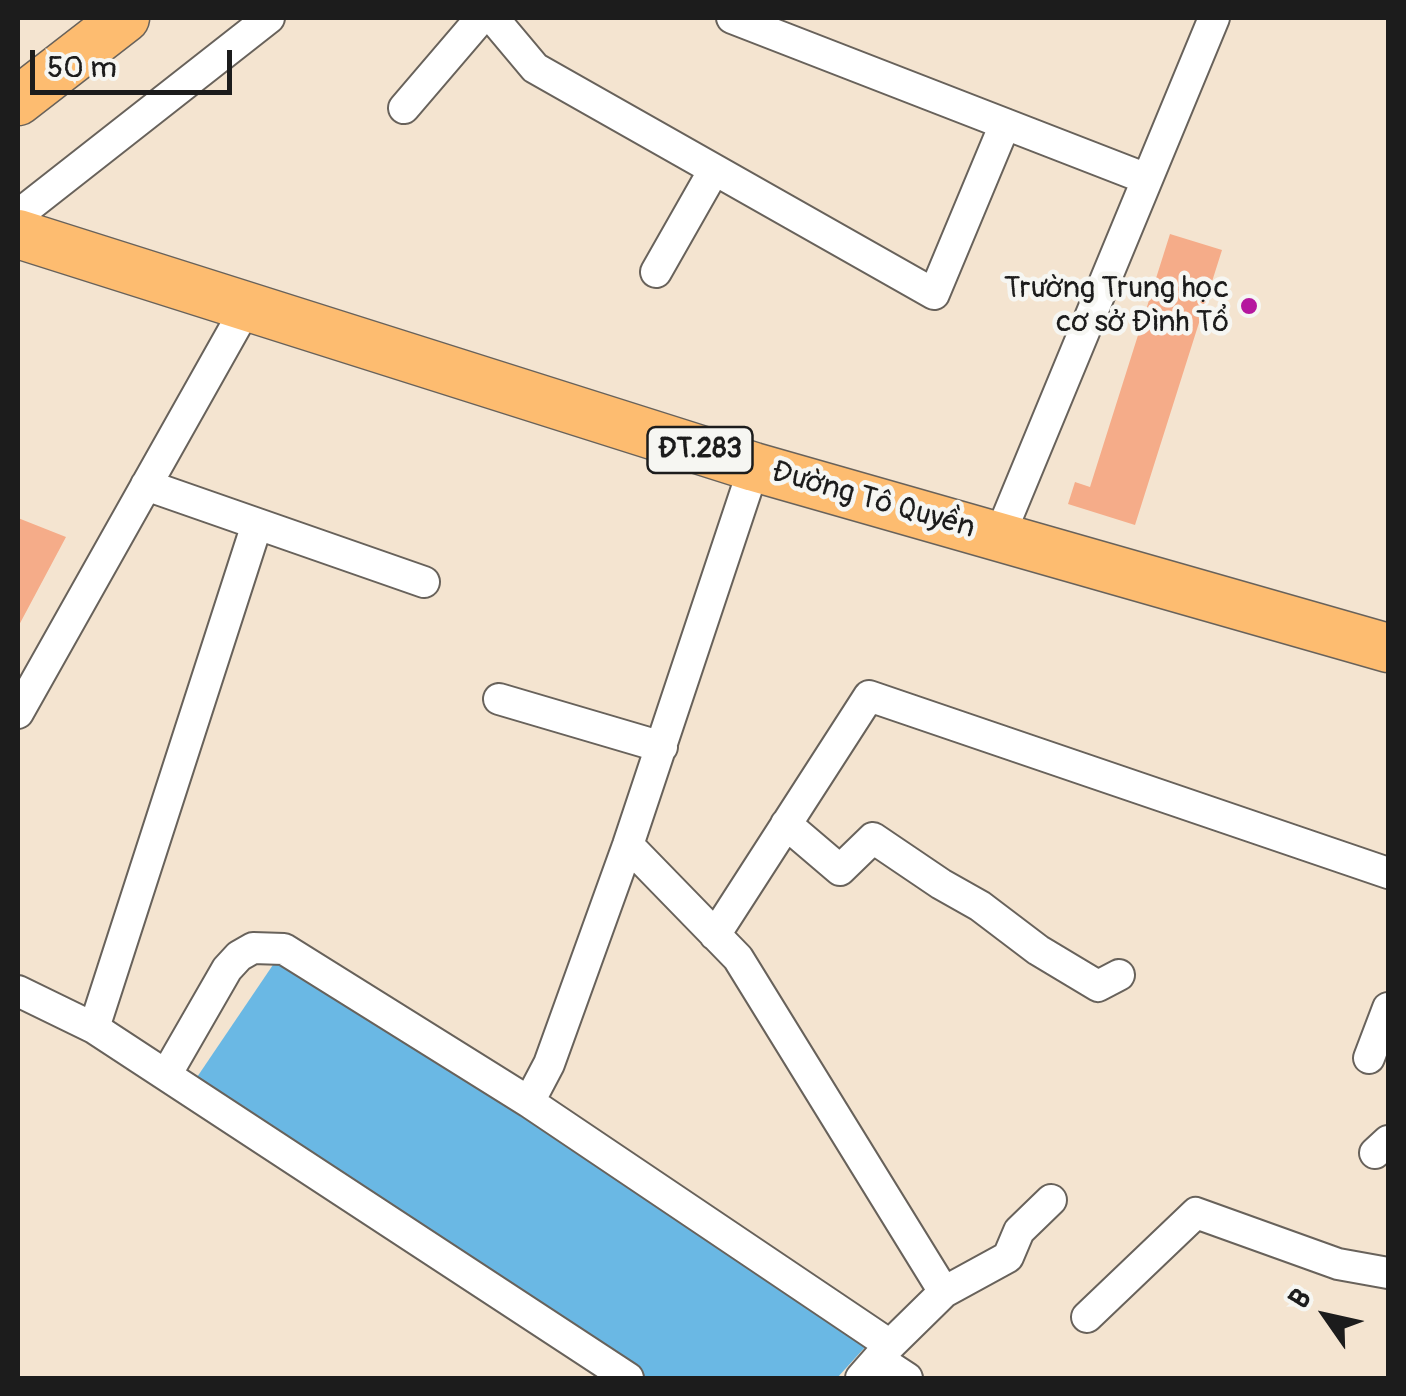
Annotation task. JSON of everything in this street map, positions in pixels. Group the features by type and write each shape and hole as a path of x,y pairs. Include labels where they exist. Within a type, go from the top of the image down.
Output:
{"main road":[{"path":"18,100 125,18"},
{"name":"Đường Tô Quyền","path":"18,234 754,467 1388,648"}],"street":[{"path":"18,215 269,18"},
{"path":"404,108 480,18"},
{"path":"493,18 535,68 934,294 1005,124"},
{"path":"732,18 1147,179"},
{"path":"999,536 1214,18"},
{"path":"656,272 714,170"},
{"path":"18,713 246,308"},
{"path":"529,1102 549,1064 628,845 754,467"},
{"path":"146,485 424,582"},
{"path":"94,1028 256,524"},
{"path":"715,935 869,696 1388,873"},
{"path":"499,700 662,746"},
{"path":"786,824 840,870 873,838 1098,986 1119,975"},
{"path":"628,845 738,958 944,1292"},
{"path":"166,1076 227,969 253,948 284,948 529,1102 876,1361 907,1378"},
{"path":"18,991 94,1028 628,1378"},
{"path":"1369,1058 1388,1008"},
{"path":"876,1361 944,1292 1008,1257 1019,1231 1051,1200"},
{"path":"1087,1316 1196,1213 1338,1264 1388,1273"}],"water":[{"path":"281,953 867,1345 837,1378 635,1378 191,1086"}],"building":[{"path":"1170,234 1222,250 1135,525 1068,504 1075,482 1090,487"},
{"path":"18,518 66,537 18,627"}],"place":[{"name":"Trường Trung học cơ sở Đình Tổ","path":"1249,306"}]}
